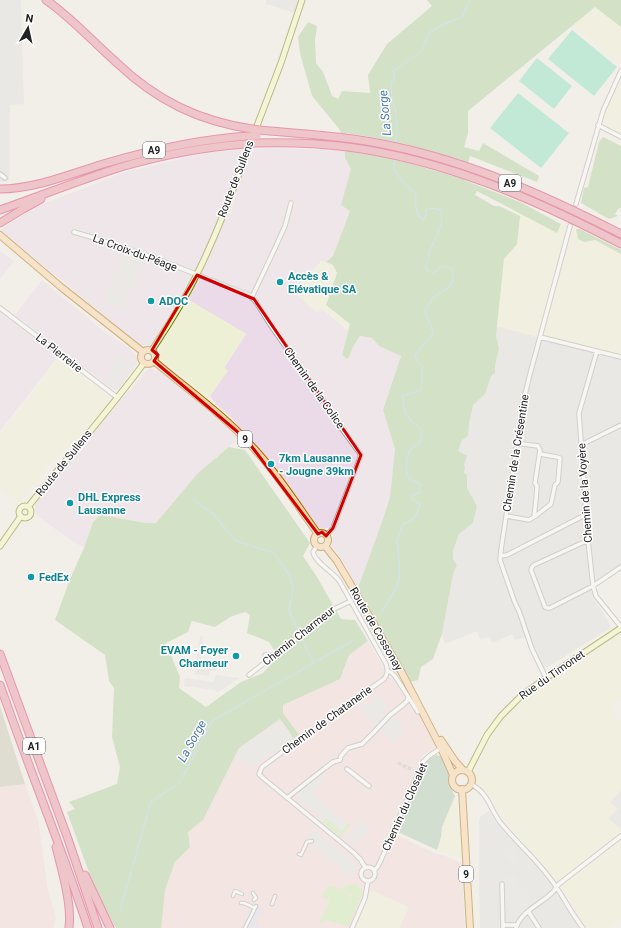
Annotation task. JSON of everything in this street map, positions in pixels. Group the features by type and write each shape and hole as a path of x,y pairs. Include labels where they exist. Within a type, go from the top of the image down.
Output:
{"highway":[{"path":"46,0 75,23 126,72 158,96 184,110 206,119 254,133"},
{"name":"A9","path":"0,189 38,184 124,158 167,147 254,133 345,137 403,148 460,164 536,194 621,234"},
{"name":"A9","path":"0,210 120,167 162,156 205,148 254,143 301,143 348,147 407,158 463,174 533,201 577,221 621,244"},
{"path":"0,223 32,204 76,183"},
{"name":"A1","path":"0,654 68,839 98,928"},
{"name":"A1","path":"0,685 66,863 88,928"},
{"path":"49,818 68,899 70,915 69,928"},
{"path":"68,839 110,928"}],"main road":[{"name":"Route de Sullens","path":"152,350 174,316 197,275 215,235 261,115 302,0"},
{"path":"0,235 67,292 143,352"},
{"path":"146,350 152,350 155,354 154,361 149,364 144,363 141,358 143,352 146,350"},
{"name":"9","path":"154,361 246,439 266,462 318,534"},
{"name":"Route de Sullens","path":"28,507 74,449 118,398 144,363"},
{"path":"0,546 21,516 21,508 25,506 28,507 31,512 30,515 25,518 21,516"},
{"path":"318,534 323,534 326,536 328,538 328,542 325,546 317,546 314,540 316,536 318,534"},
{"name":"Route de Cossonay","path":"325,546 337,561 357,595 441,748 453,775"},
{"name":"Rue du Timonet","path":"466,771 487,735 501,716 522,695 621,628"},
{"name":"Route de Cossonay","path":"421,713 455,761 466,771"},
{"path":"457,771 466,771 472,778 471,784 467,788 458,789 453,784 453,775 457,771"},
{"name":"9","path":"462,789 470,928"}],"street":[{"path":"576,204 598,125 621,71"},
{"path":"598,125 621,137"},
{"path":"0,174 5,178"},
{"path":"197,275 252,297 283,230 291,203"},
{"name":"Chemin de la Crésentine","path":"546,678 532,649 500,560 523,401 570,226"},
{"name":"La Croix-du-Péage","path":"74,232 154,258 197,275"},
{"name":"Chemin de la Colice","path":"252,297 361,455 333,528 326,536"},
{"name":"La Pierreire","path":"0,308 118,398"},
{"path":"540,337 621,357"},
{"name":"Chemin de la Voyère","path":"597,352 579,413 589,542 593,586 596,596 621,628"},
{"path":"581,445 621,425"},
{"path":"516,444 538,446 540,450 535,483 537,486 534,517"},
{"path":"506,516 529,520 551,504 555,485 558,482 560,458 558,456 540,454"},
{"path":"501,556 507,555 587,514"},
{"path":"589,542 584,542 532,567 531,570 545,607 550,608 593,586 621,567"},
{"path":"317,546 313,552 315,558 338,579 386,664 388,671 395,676 408,698 421,713"},
{"name":"Chemin Charmeur","path":"249,675 334,609 351,601"},
{"path":"265,655 274,656"},
{"name":"Chemin de Chatanerie","path":"365,867 353,852 259,774 262,767 384,679 388,671"},
{"path":"287,798 333,762 340,760 341,756 348,748 362,744 390,714 407,701 408,698"},
{"name":"Chemin du Closalet","path":"374,871 381,860 417,772 429,756 441,748"},
{"path":"348,769 369,786"},
{"path":"471,784 486,796 497,818 543,869 576,920 583,928"},
{"path":"502,884 503,926 517,926 521,918 528,911 555,891 559,884 621,836"},
{"path":"299,854 301,855 307,842 312,841"},
{"path":"365,867 371,868 374,871 374,878 372,880 368,881 363,879 361,876 361,872 365,867"},
{"path":"352,928 365,898 368,881"},
{"path":"233,896 235,891 242,894"},
{"path":"253,893 256,898 254,900"},
{"path":"272,904 275,896"},
{"path":"242,903 244,902 255,907 245,928"},
{"path":"528,911 539,928"}],"highlighted area":[{"path":"197,275 254,299 361,455 333,528 326,536 322,532 318,534 246,439 154,361 158,355 152,350"}],"shaded area":[{"path":"0,0 21,0 24,104 10,105 9,181 0,182"},
{"path":"266,0 299,0 295,13 266,4"},
{"path":"595,7 621,27 621,65 573,25"},
{"path":"621,78 621,134 614,130 604,117"},
{"path":"277,148 345,151 345,158 351,169 342,205 350,211 333,256 326,262 321,261 317,313 322,308 348,331 342,355 348,359 359,336 372,338 379,346 401,355 383,409 395,449 390,497 358,588 345,564 332,546 334,535 329,528 321,529 318,527 270,461 210,396 227,371 224,368 246,334 187,299 197,283 225,216 231,213 237,187 251,149"},
{"path":"245,150 210,240 199,264 154,341 150,345 145,346 139,344 0,230 40,205 125,172 188,157 216,152"},
{"path":"522,214 557,232 561,224 576,229 578,239 595,240 621,254 621,355 543,335 538,337 496,326 504,259 517,244 520,216"},
{"path":"0,251 14,261 0,279"},
{"path":"125,251 146,258 120,309 104,300"},
{"path":"321,261 333,265 337,273 326,305 350,324 348,331 322,309 317,313 292,291"},
{"path":"42,280 105,332 135,354 137,359 136,365 119,389 116,390 111,388 15,315"},
{"path":"187,299 246,334 224,367 228,371 210,396 207,397 161,359 160,348"},
{"path":"0,311 58,357 0,431"},
{"path":"496,326 538,337 543,335 621,355 621,564 598,581 588,584 594,599 612,627 546,668 543,668 530,636 515,640 512,634 492,643 489,637 480,639 477,631 445,644 442,634 453,574 457,565 453,559 453,552 459,534 473,523 477,506 467,488 467,475 464,473 464,464 458,451 462,440 468,436 473,405 485,394 491,376 495,372 499,349"},
{"path":"120,356 132,365 114,390 104,382 113,370 111,368"},
{"path":"59,358 107,394 109,403 76,441 53,460 20,503 0,488 0,435"},
{"path":"149,369 158,370 231,428 239,437 198,473 156,523 146,523 100,515 93,522 84,548 39,517 35,511 35,505 37,500 69,461 77,455 85,445 85,442"},
{"path":"619,632 621,634 621,699 611,705 617,722 621,721 621,790 610,802 618,809 608,818 621,830 621,917 609,928 587,928 557,881 508,825 477,782 476,777 489,737 504,717 524,695"},
{"path":"200,636 203,637 201,660 217,663 216,671 210,671 209,676 195,674"},
{"path":"368,641 390,678 395,679 416,713 421,714 436,743 435,748 424,755 420,761 390,832 462,864 465,928 161,928 165,890 175,862 190,847 188,832 203,820 239,748 280,719 293,739 299,736 283,713 283,705 340,679 349,655"},
{"path":"215,675 240,678 217,693 215,690 184,686 185,678 214,682"},
{"path":"377,692 388,707 383,711 388,719 391,721 395,718 401,721 400,728 404,733 394,742 374,725 360,706 365,702 368,706 378,699 374,694"},
{"path":"0,706 25,784 0,787"},
{"path":"280,721 288,731 292,740 254,766 244,762 239,763 239,759 236,759 239,749"},
{"path":"321,773 326,776 312,794 348,823 342,831 326,818 322,822 317,817 319,814 318,812 314,809 312,812 297,800 299,797 298,793 301,789"},
{"path":"25,784 38,820 48,891 56,917 53,928 0,928 0,787"},
{"path":"621,790 621,830 608,818 618,809 609,802"},
{"path":"455,796 459,816 462,859 437,850 442,827"},
{"path":"489,811 494,820 510,839 519,845 547,879 579,928 480,928 479,821 481,816"},
{"path":"361,821 370,828 357,844 346,840"},
{"path":"311,830 315,831 354,862 357,865 355,871 349,873 345,871 344,874 340,871 340,865 311,843 310,839 307,837"},
{"path":"510,845 517,850 520,857 520,859 513,865 511,862 509,864 502,852"},
{"path":"517,876 517,886 524,886 525,891 528,891 529,905 526,905 526,908 522,912 519,912 519,915 515,915 516,919 508,919 506,877"},
{"path":"371,890 409,907 399,928 356,928"},
{"path":"252,903 264,910 264,914 256,917 259,928 241,928"}],"green space":[{"path":"427,0 621,0 621,27 595,7 468,111 468,133 464,147 479,151 483,143 539,176 537,182 470,156 464,180 520,202 561,224 557,233 477,191 475,195 494,206 499,206 520,216 517,244 504,259 496,335 499,349 495,365 495,373 491,376 485,394 473,405 468,436 462,440 458,451 467,456 464,464 464,473 467,475 467,488 477,506 473,523 459,534 453,551 453,559 457,565 453,574 442,634 433,659 421,667 418,680 411,682 358,588 390,497 395,449 383,410 401,356 379,346 372,338 360,336 348,359 342,355 350,324 326,305 337,273 333,265 326,262 333,256 350,211 341,205 351,169 345,158 345,151 340,130 312,96 300,53 298,37 308,22 317,26 315,40 316,63 323,72 332,96 338,99 342,91 370,93 368,75 387,44 432,6"},
{"path":"572,30 617,67 594,96 548,59"},
{"path":"537,58 572,86 554,109 519,81"},
{"path":"518,93 569,133 541,168 490,128"},
{"path":"603,137 621,146 621,208 619,208 615,214 618,216 609,219 581,203 584,188 588,187 599,142"},
{"path":"576,229 580,229 621,250 621,254 595,240 584,242 578,239"},
{"path":"229,447 245,450 310,543 303,556 341,619 355,620 368,641 349,655 340,679 283,705 283,713 299,735 293,739 280,719 239,748 203,820 188,832 190,847 175,862 165,890 161,928 116,928 95,889 67,812 75,809 69,802 117,784 120,767 112,737 114,688 109,681 105,655 55,620 93,522 100,515 146,523 156,523 198,473","holes":["245,612 250,615 247,633 269,642 278,656 263,673 241,682 206,707 179,688 180,677 166,643 188,632 192,621 215,627 230,617"]},
{"path":"436,755 443,758 449,773 448,782 455,796 442,827 437,850 396,830 424,764"},
{"path":"326,818 342,831 348,823 351,825 340,837 322,822"},
{"path":"356,883 362,892 360,901 358,900 358,904 351,921 351,917 349,921 351,923 350,925 347,926 326,920 319,923 329,903 328,897 327,900 322,897 326,888 332,887 342,891 351,896 350,901 352,896 354,896 340,888"}],"pier":[{"path":"345,133 405,144 461,160 458,168 450,166 464,170 461,178 408,163 348,151 349,142 344,142"}],"waterway":[{"name":"La Sorge","path":"395,145 397,132 396,112 392,98 391,83 395,78 393,71 421,52 429,33 444,24 462,17 470,0"},
{"name":"La Sorge","path":"381,613 395,590 399,579 397,541 403,524 415,517 420,504 412,499 411,496 420,492 420,484 409,478 406,464 410,451 421,440 422,430 407,416 403,396 421,390 422,365 417,361 415,355 431,338 433,331 425,312 433,298 451,285 453,276 453,269 445,266 433,273 428,271 426,264 442,220 440,210 433,208 426,210 426,215 423,220 420,218 416,208 416,194 404,183 394,170 394,157"},
{"path":"194,500 214,515 236,541 274,553 290,576 293,589 289,610 314,663"},
{"name":"La Sorge","path":"120,911 151,802 180,782 212,721 352,641"}],"tunnel":[{"path":"398,763 413,770"}],"place":[{"name":"Accès & Elévatique SA","path":"280,282"},
{"name":"ADOC","path":"151,301"},
{"name":"7km Lausanne - Jougne 39km","path":"271,464"},
{"name":"DHL Express Lausanne","path":"70,503"},
{"name":"FedEx","path":"31,577"},
{"name":"EVAM - Foyer Charmeur","path":"236,656"}]}
